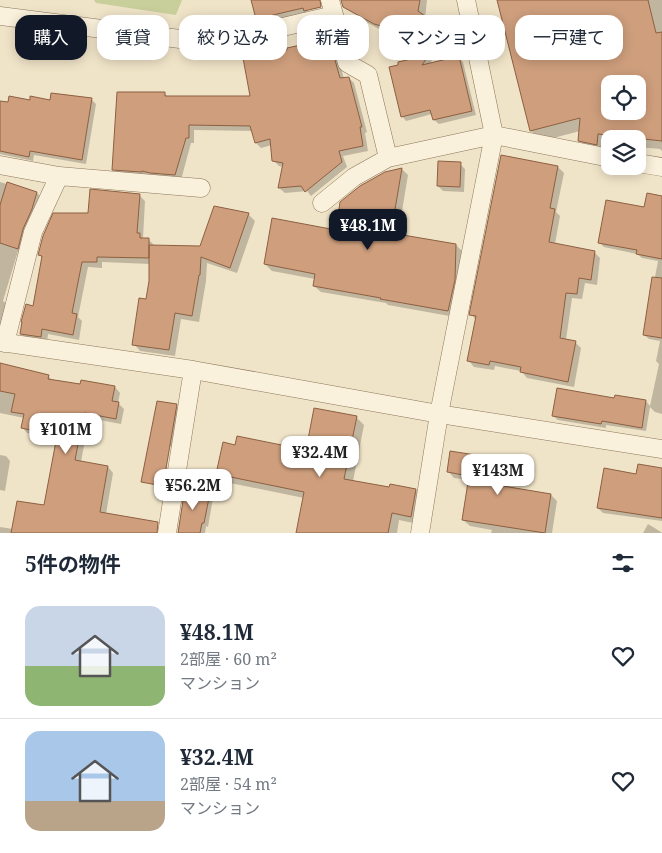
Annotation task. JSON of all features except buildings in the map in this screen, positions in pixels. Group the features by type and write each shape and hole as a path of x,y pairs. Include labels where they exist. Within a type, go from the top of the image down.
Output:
{"street":[{"path":"420,533 439,414 494,135 466,0"},
{"path":"0,16 180,40 244,36 332,8 347,63 368,75 388,158"},
{"path":"322,203 354,177 388,158 494,135 601,156"},
{"path":"0,164 59,176 200,188"},
{"path":"646,164 662,167"},
{"path":"59,176 33,232 2,342 193,370 439,414 662,449"},
{"path":"167,533 193,370"}],"green space":[{"path":"94,0 182,0 176,15 96,3"}]}
